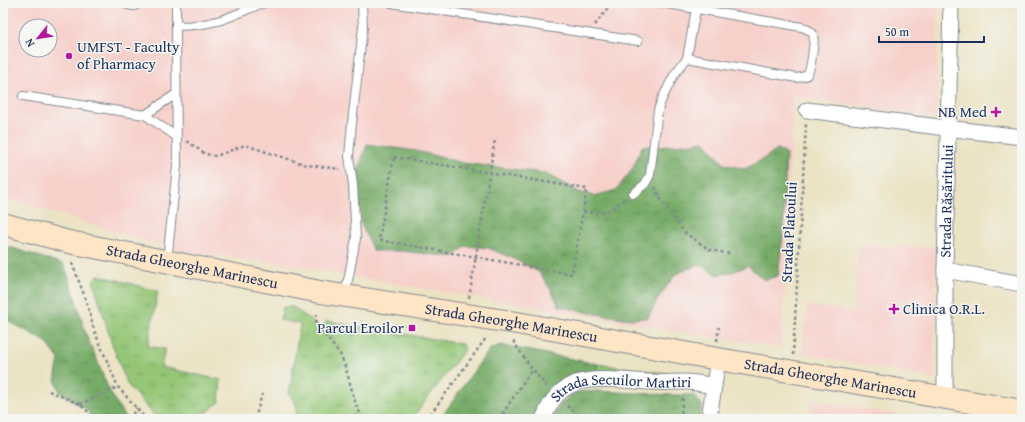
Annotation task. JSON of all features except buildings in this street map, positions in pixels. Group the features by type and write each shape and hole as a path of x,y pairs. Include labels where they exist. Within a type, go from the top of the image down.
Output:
{"main road":[{"name":"Strada Gheorghe Marinescu","path":"3,224 69,242 320,292 517,324 717,350 945,398 1022,411"}],"street":[{"path":"128,3 134,3"},
{"name":"Strada Răsăritului","path":"945,398 945,270 952,3"},
{"path":"807,110 1022,137"},
{"path":"945,270 1022,284"},
{"path":"713,418 717,350"},
{"name":"Strada Secuilor Martiri","path":"543,419 548,406 555,396 569,386 583,381 609,379 651,382 686,382 714,386"}],"lane":[{"path":"167,262 177,166 176,3"},
{"path":"176,26 200,25 218,21 265,3"},
{"path":"344,296 356,238 353,185 349,156 363,27 362,3"},
{"path":"391,3 638,41"},
{"path":"662,3 802,27 810,30 814,35 810,70 807,75 803,77 797,78 687,58"},
{"path":"633,194 645,184 650,175 658,110 674,75 687,58 696,9"},
{"path":"145,115 176,94"},
{"path":"22,96 145,115 177,135"}],"path":[{"path":"588,33 612,3"},
{"name":"Strada Platoului","path":"793,355 807,110"},
{"path":"177,135 205,154 216,156 245,145 307,165 342,170"},
{"path":"469,301 495,139"},
{"path":"394,157 489,173 587,189 572,274 378,240 394,157"},
{"path":"650,175 661,200 685,233 710,250 732,254"},
{"path":"583,212 600,213 609,210 633,194"},
{"path":"72,262 86,300 94,330 118,387 146,419"},
{"path":"318,314 316,324 340,354 356,405 363,419"},
{"path":"717,350 719,327"},
{"path":"427,419 486,338"},
{"path":"513,341 550,392"},
{"path":"499,419 532,369"},
{"path":"80,404 118,387"},
{"path":"49,391 80,404 96,419"},
{"path":"255,419 262,394"},
{"path":"566,405 584,419"},
{"path":"681,419 682,405"},
{"path":"129,419 137,408"}],"shaded area":[{"path":"3,3 938,3 936,118 793,97 781,348 349,276 286,264 181,251 3,197"},
{"name":"Clinica O.R.L.","path":"858,245 936,248 934,379 851,362 802,354 806,305 853,312"},
{"path":"812,400 922,419 809,419"}],"green space":[{"path":"704,141 724,164 745,169 777,149 786,153 783,236 778,276 764,280 748,266 718,275 699,264 676,274 659,297 648,318 630,319 590,313 559,306 551,290 539,272 488,248 466,246 453,257 403,251 373,251 361,224 358,171 367,144 416,151 463,163 544,173 579,192 594,196 616,190 632,170 642,146 673,145"},
{"path":"3,245 63,264 73,289 86,335 103,376 114,398 128,419 93,419 87,410 60,392 55,380 59,359 45,341 3,318"},
{"path":"98,275 158,291 148,346 165,349 161,367 221,380 219,403 208,412 202,412 198,417 188,419 157,419 127,384 111,341 93,280"},
{"path":"283,307 293,307 316,324 321,330 327,321 462,344 465,349 412,419 296,419 297,406 289,394 300,324 280,320"},
{"path":"501,345 597,364 598,370 563,381 547,393 540,404 536,419 440,419 490,349"},
{"path":"597,364 677,375 598,370"},
{"path":"597,391 694,395 702,405 700,419 554,419 558,408 565,400 575,393"}],"place":[{"name":"UMFST - Faculty of Pharmacy","path":"69,56"},
{"name":"NB Med","path":"996,112"},
{"name":"Clinica O.R.L.","path":"894,309"},
{"name":"Parcul Eroilor","path":"412,328"}]}
